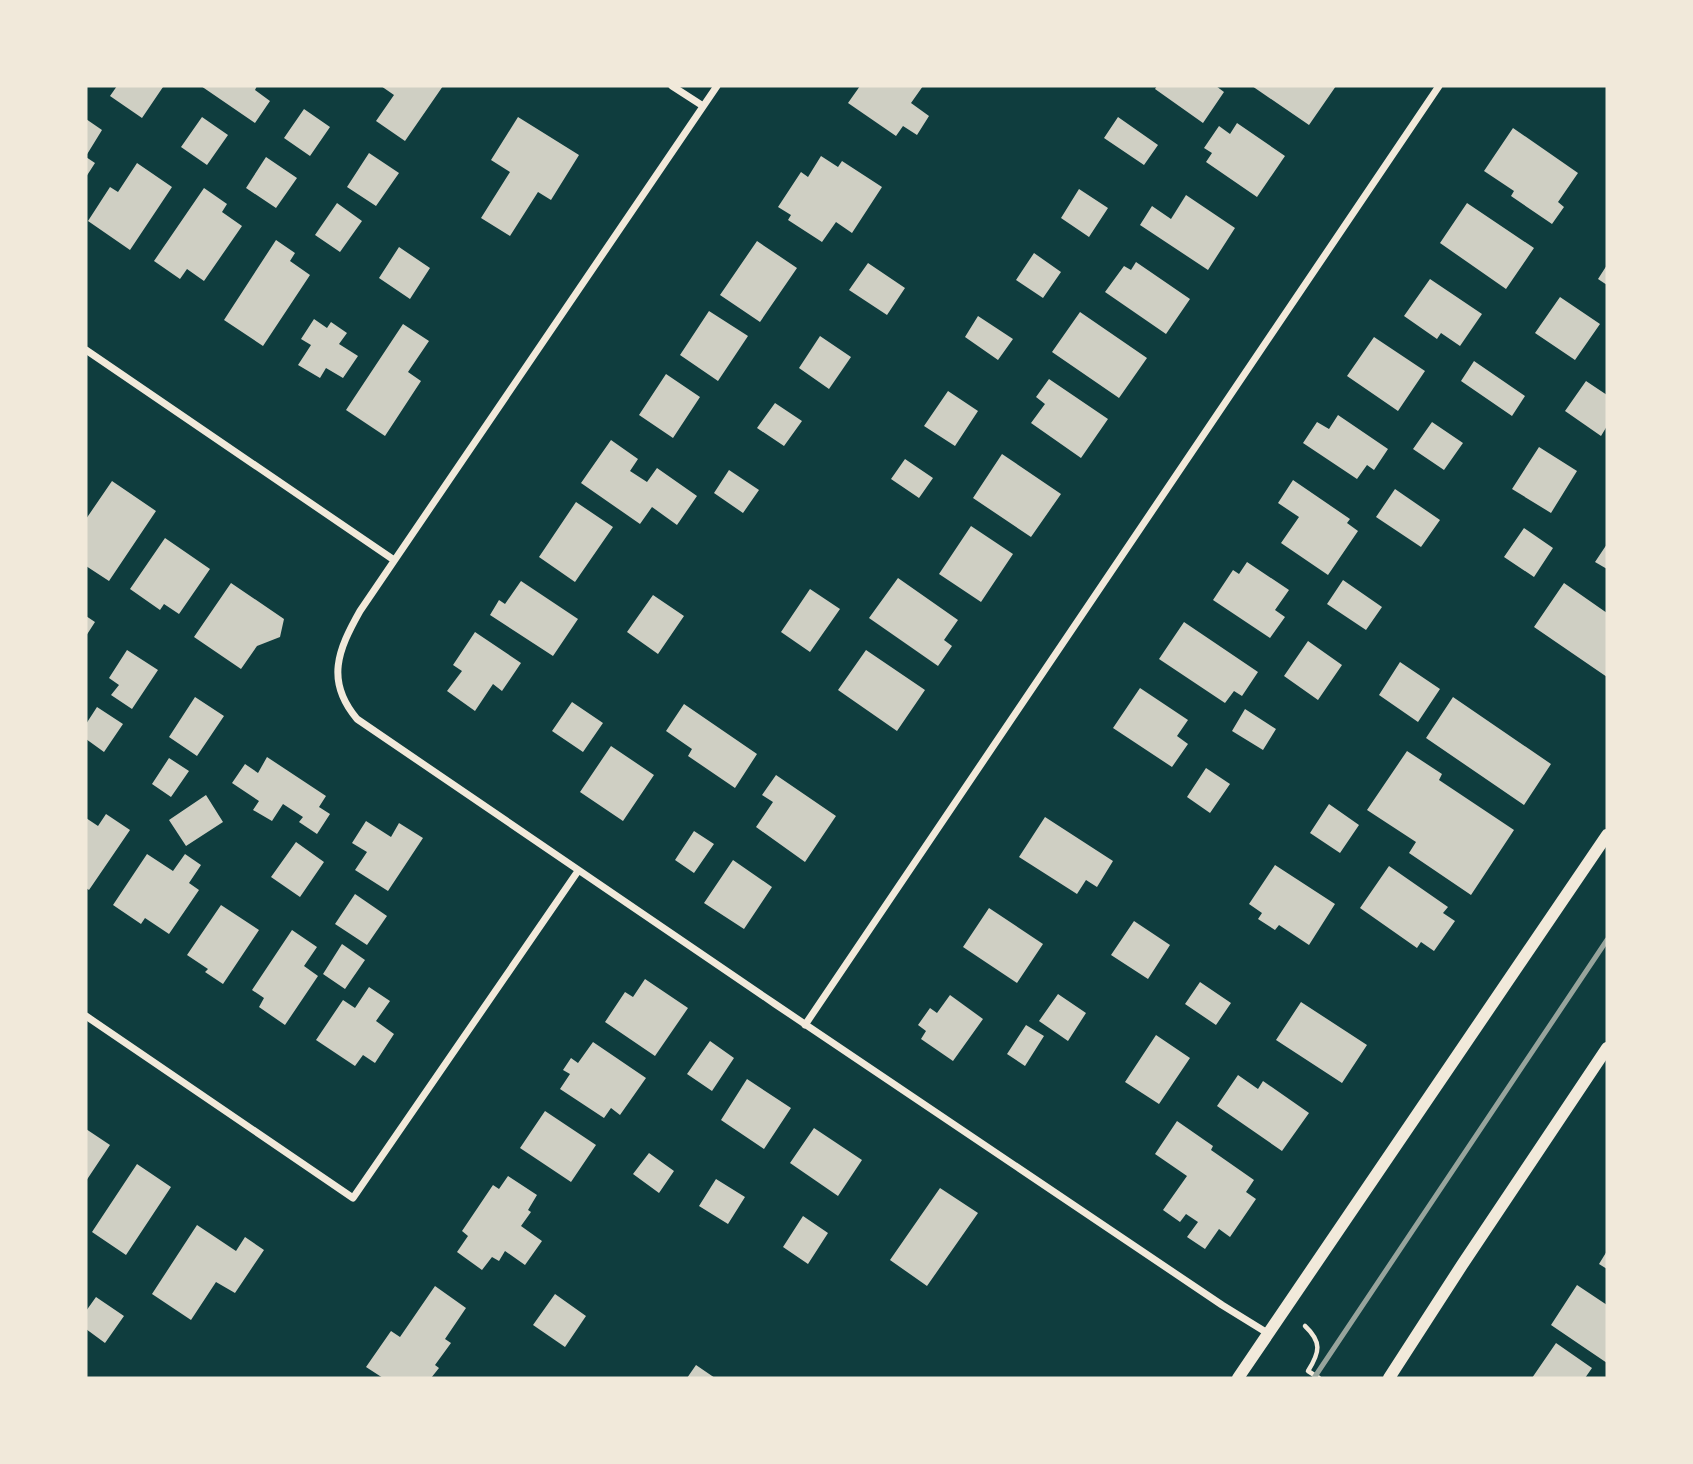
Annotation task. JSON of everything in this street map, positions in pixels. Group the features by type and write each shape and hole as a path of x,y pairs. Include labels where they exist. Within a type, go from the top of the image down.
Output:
{"street":[{"path":"672,86 703,106"},
{"path":"716,86 360,611 344,641 337,673 338,685 347,708 357,719 805,1025 1269,1334"},
{"path":"805,1025 1439,86"},
{"path":"86,350 394,560"},
{"path":"1238,1378 1607,835"},
{"path":"86,1016 354,1198 578,870"},
{"path":"1390,1378 1607,1048"}],"path":[{"path":"1306,1326 1314,1334 1318,1351 1307,1371 1319,1378"}],"building":[{"path":"117,86 163,87 142,118 110,96"},
{"path":"201,86 257,86 255,90 270,101 255,123"},
{"path":"381,86 443,86 405,141 376,121 394,95"},
{"path":"860,86 923,86 911,103 929,116 917,135 903,126 896,136 848,103"},
{"path":"1157,86 1216,86 1224,92 1203,123 1155,89"},
{"path":"1252,86 1336,86 1309,125"},
{"path":"304,109 330,127 310,156 284,138"},
{"path":"202,117 228,135 207,165 181,147"},
{"path":"518,117 579,155 551,200 538,192 510,236 481,218 510,172 491,160"},
{"path":"1118,117 1158,145 1144,165 1104,138"},
{"path":"86,119 102,130 86,156"},
{"path":"1237,123 1285,156 1257,197 1206,162 1212,153 1204,148 1219,126 1230,134"},
{"path":"1513,128 1578,173 1558,202 1564,207 1552,224 1511,196 1514,191 1484,171"},
{"path":"369,153 399,173 376,206 347,187"},
{"path":"821,156 838,167 842,161 882,187 852,233 836,222 822,242 788,220 791,215 778,207 801,172 808,177"},
{"path":"86,157 95,163 86,177"},
{"path":"266,157 297,178 276,208 246,188"},
{"path":"137,163 172,187 130,250 88,221 110,187 118,192"},
{"path":"204,188 227,204 222,212 242,226 204,281 187,269 180,279 154,261"},
{"path":"1079,189 1108,208 1089,237 1061,218"},
{"path":"1186,195 1235,228 1208,270 1140,225 1152,206 1171,219"},
{"path":"337,203 362,221 340,252 315,235"},
{"path":"1467,203 1534,248 1506,289 1440,243"},
{"path":"276,240 295,253 290,261 310,275 263,346 224,320"},
{"path":"757,241 797,268 760,322 720,295"},
{"path":"399,247 430,268 410,299 379,278"},
{"path":"1034,253 1061,272 1043,298 1016,280"},
{"path":"1136,262 1190,299 1166,334 1105,292 1124,266 1131,270"},
{"path":"868,263 905,288 887,315 849,290"},
{"path":"1607,265 1607,285 1598,279"},
{"path":"1430,279 1482,314 1460,346 1441,333 1437,339 1404,316"},
{"path":"1560,297 1600,324 1575,360 1535,333"},
{"path":"709,311 748,336 718,381 680,355"},
{"path":"1080,312 1147,358 1119,398 1052,352"},
{"path":"978,316 1013,339 998,360 965,337"},
{"path":"314,319 327,328 331,322 347,333 339,344 358,356 343,378 326,368 320,378 298,365 311,345 301,339"},
{"path":"403,324 429,341 408,372 421,381 385,436 346,410"},
{"path":"820,336 851,357 829,389 799,368"},
{"path":"1374,337 1425,371 1398,411 1347,376"},
{"path":"1474,361 1525,396 1512,416 1461,381"},
{"path":"666,374 700,397 673,438 639,415"},
{"path":"1049,379 1108,419 1081,458 1031,423 1045,404 1036,397"},
{"path":"1586,381 1607,395 1607,426 1601,436 1565,411"},
{"path":"948,391 978,411 955,446 924,426"},
{"path":"775,403 802,421 784,446 757,428"},
{"path":"1338,415 1388,449 1374,470 1367,465 1357,479 1303,443 1317,422 1329,429"},
{"path":"1432,422 1463,443 1444,470 1413,449"},
{"path":"611,440 638,459 630,471 647,482 657,468 697,496 677,525 652,507 640,524 581,483"},
{"path":"1539,447 1577,471 1551,513 1512,489"},
{"path":"1002,454 1061,494 1031,537 973,498"},
{"path":"905,459 933,478 919,498 891,479"},
{"path":"729,470 759,490 743,513 714,493"},
{"path":"1293,480 1350,519 1347,523 1358,531 1328,575 1281,543 1299,517 1278,503"},
{"path":"112,481 156,511 109,581 86,566 86,519"},
{"path":"1395,489 1440,520 1421,547 1376,517"},
{"path":"576,502 613,527 575,582 539,557"},
{"path":"971,526 1013,554 981,602 939,574"},
{"path":"1524,528 1553,548 1534,577 1504,557"},
{"path":"165,538 210,569 179,614 164,604 160,610 130,589"},
{"path":"1607,544 1607,569 1595,562"},
{"path":"1247,562 1289,590 1275,610 1285,617 1270,638 1213,600 1233,570 1239,574"},
{"path":"898,578 958,620 944,640 952,646 938,666 869,618"},
{"path":"1343,580 1382,607 1366,630 1327,604"},
{"path":"521,581 578,619 553,656 490,615 499,600 505,604"},
{"path":"231,583 284,619 280,637 257,646 241,669 194,637"},
{"path":"1564,583 1607,613 1607,677 1534,627"},
{"path":"810,589 840,609 810,652 781,632"},
{"path":"653,595 684,616 658,654 627,632"},
{"path":"86,616 95,622 86,636"},
{"path":"1184,622 1258,672 1242,696 1234,691 1225,703 1159,659"},
{"path":"475,632 521,663 502,691 493,684 475,711 447,691 462,671 453,665"},
{"path":"1308,641 1342,665 1318,700 1284,676"},
{"path":"127,650 158,670 132,709 111,695 119,685 109,678"},
{"path":"866,650 925,690 897,731 838,690"},
{"path":"1400,662 1440,689 1418,722 1379,695"},
{"path":"1140,688 1188,720 1177,736 1188,744 1172,767 1113,728"},
{"path":"195,697 224,716 197,756 169,737"},
{"path":"1453,697 1551,764 1524,805 1426,738"},
{"path":"572,702 603,723 583,752 552,731"},
{"path":"684,704 757,754 735,788 688,756 692,749 666,731"},
{"path":"97,707 123,724 104,752 86,739 86,724"},
{"path":"1245,709 1276,729 1263,750 1232,731"},
{"path":"611,746 654,775 623,821 580,792"},
{"path":"1407,751 1442,774 1439,780 1514,830 1471,895 1409,853 1416,842 1367,810"},
{"path":"267,757 326,796 319,807 330,814 317,834 299,822 303,817 283,804 272,821 253,810 259,801 232,783 245,764 258,773"},
{"path":"169,758 189,771 171,797 152,784"},
{"path":"1206,768 1230,784 1210,813 1187,797"},
{"path":"776,775 836,816 805,862 756,827 773,802 762,795"},
{"path":"206,795 223,822 186,846 169,820"},
{"path":"1329,804 1359,825 1340,853 1310,833"},
{"path":"106,814 130,830 89,890 86,888 86,818 98,826"},
{"path":"1045,817 1113,861 1097,887 1086,880 1077,894 1019,857"},
{"path":"366,821 391,837 399,823 423,838 388,891 355,870 367,852 352,843"},
{"path":"694,831 714,844 694,873 675,860"},
{"path":"296,842 324,862 300,897 271,877"},
{"path":"147,854 173,871 185,854 201,865 189,883 199,890 169,934 145,918 141,924 113,905"},
{"path":"733,860 772,887 744,929 704,903"},
{"path":"1275,865 1335,904 1309,945 1279,925 1275,930 1258,919 1262,913 1249,904"},
{"path":"1389,866 1448,907 1443,913 1455,921 1434,951 1421,942 1417,948 1360,908"},
{"path":"355,894 387,916 367,945 335,924"},
{"path":"221,905 259,930 223,984 205,972 208,969 187,955"},
{"path":"989,908 1043,944 1017,983 963,947"},
{"path":"1134,921 1170,945 1148,979 1111,955"},
{"path":"292,930 317,947 304,966 318,976 285,1025 259,1007 264,998 252,990"},
{"path":"342,944 365,960 345,989 323,974"},
{"path":"645,979 688,1008 655,1056 605,1022 625,992 633,997"},
{"path":"1200,982 1231,1003 1216,1025 1185,1004"},
{"path":"369,987 390,1001 376,1021 394,1034 375,1063 363,1055 355,1066 316,1040 343,1000 355,1008"},
{"path":"1058,994 1086,1013 1068,1041 1039,1021"},
{"path":"950,995 983,1019 953,1061 921,1039 926,1031 918,1025 930,1008 937,1013"},
{"path":"1301,1002 1367,1045 1342,1083 1276,1040"},
{"path":"1026,1025 1044,1036 1025,1066 1007,1054"},
{"path":"1156,1035 1190,1058 1159,1104 1125,1082"},
{"path":"710,1041 734,1058 712,1091 687,1074"},
{"path":"593,1042 646,1078 620,1115 611,1108 604,1118 560,1089 570,1074 563,1070 571,1058 578,1063"},
{"path":"1238,1075 1258,1089 1263,1081 1309,1113 1282,1151 1217,1106"},
{"path":"747,1079 791,1108 764,1149 721,1120"},
{"path":"545,1111 596,1145 571,1182 520,1148"},
{"path":"1177,1121 1213,1146 1211,1150 1254,1180 1246,1192 1256,1199 1230,1237 1219,1229 1205,1249 1187,1237 1198,1222 1186,1214 1180,1222 1163,1210 1187,1176 1155,1154"},
{"path":"814,1128 862,1160 838,1196 790,1163"},
{"path":"86,1129 110,1145 86,1181"},
{"path":"649,1153 674,1171 659,1193 633,1174"},
{"path":"137,1164 171,1187 126,1255 92,1232"},
{"path":"508,1176 537,1195 528,1210 531,1212 521,1226 542,1241 525,1265 505,1251 499,1261 492,1257 482,1270 457,1252 468,1236 462,1231 493,1185 499,1189"},
{"path":"716,1179 745,1197 728,1224 699,1206"},
{"path":"940,1188 978,1213 927,1286 890,1260"},
{"path":"803,1216 828,1233 808,1264 783,1247"},
{"path":"197,1225 236,1251 245,1237 264,1250 235,1293 216,1282 191,1320 152,1294"},
{"path":"1607,1251 1607,1269 1599,1264"},
{"path":"1577,1285 1607,1305 1607,1363 1551,1325"},
{"path":"435,1286 466,1308 445,1339 451,1343 435,1365 439,1368 431,1378 383,1378 366,1367 391,1331 400,1337"},
{"path":"555,1294 586,1316 565,1347 533,1325"},
{"path":"96,1297 124,1316 105,1343 86,1329 86,1311"},
{"path":"1556,1343 1592,1368 1585,1378 1532,1378"},
{"path":"696,1365 715,1378 687,1378"}],"railway":[{"path":"1314,1378 1607,940"}]}
